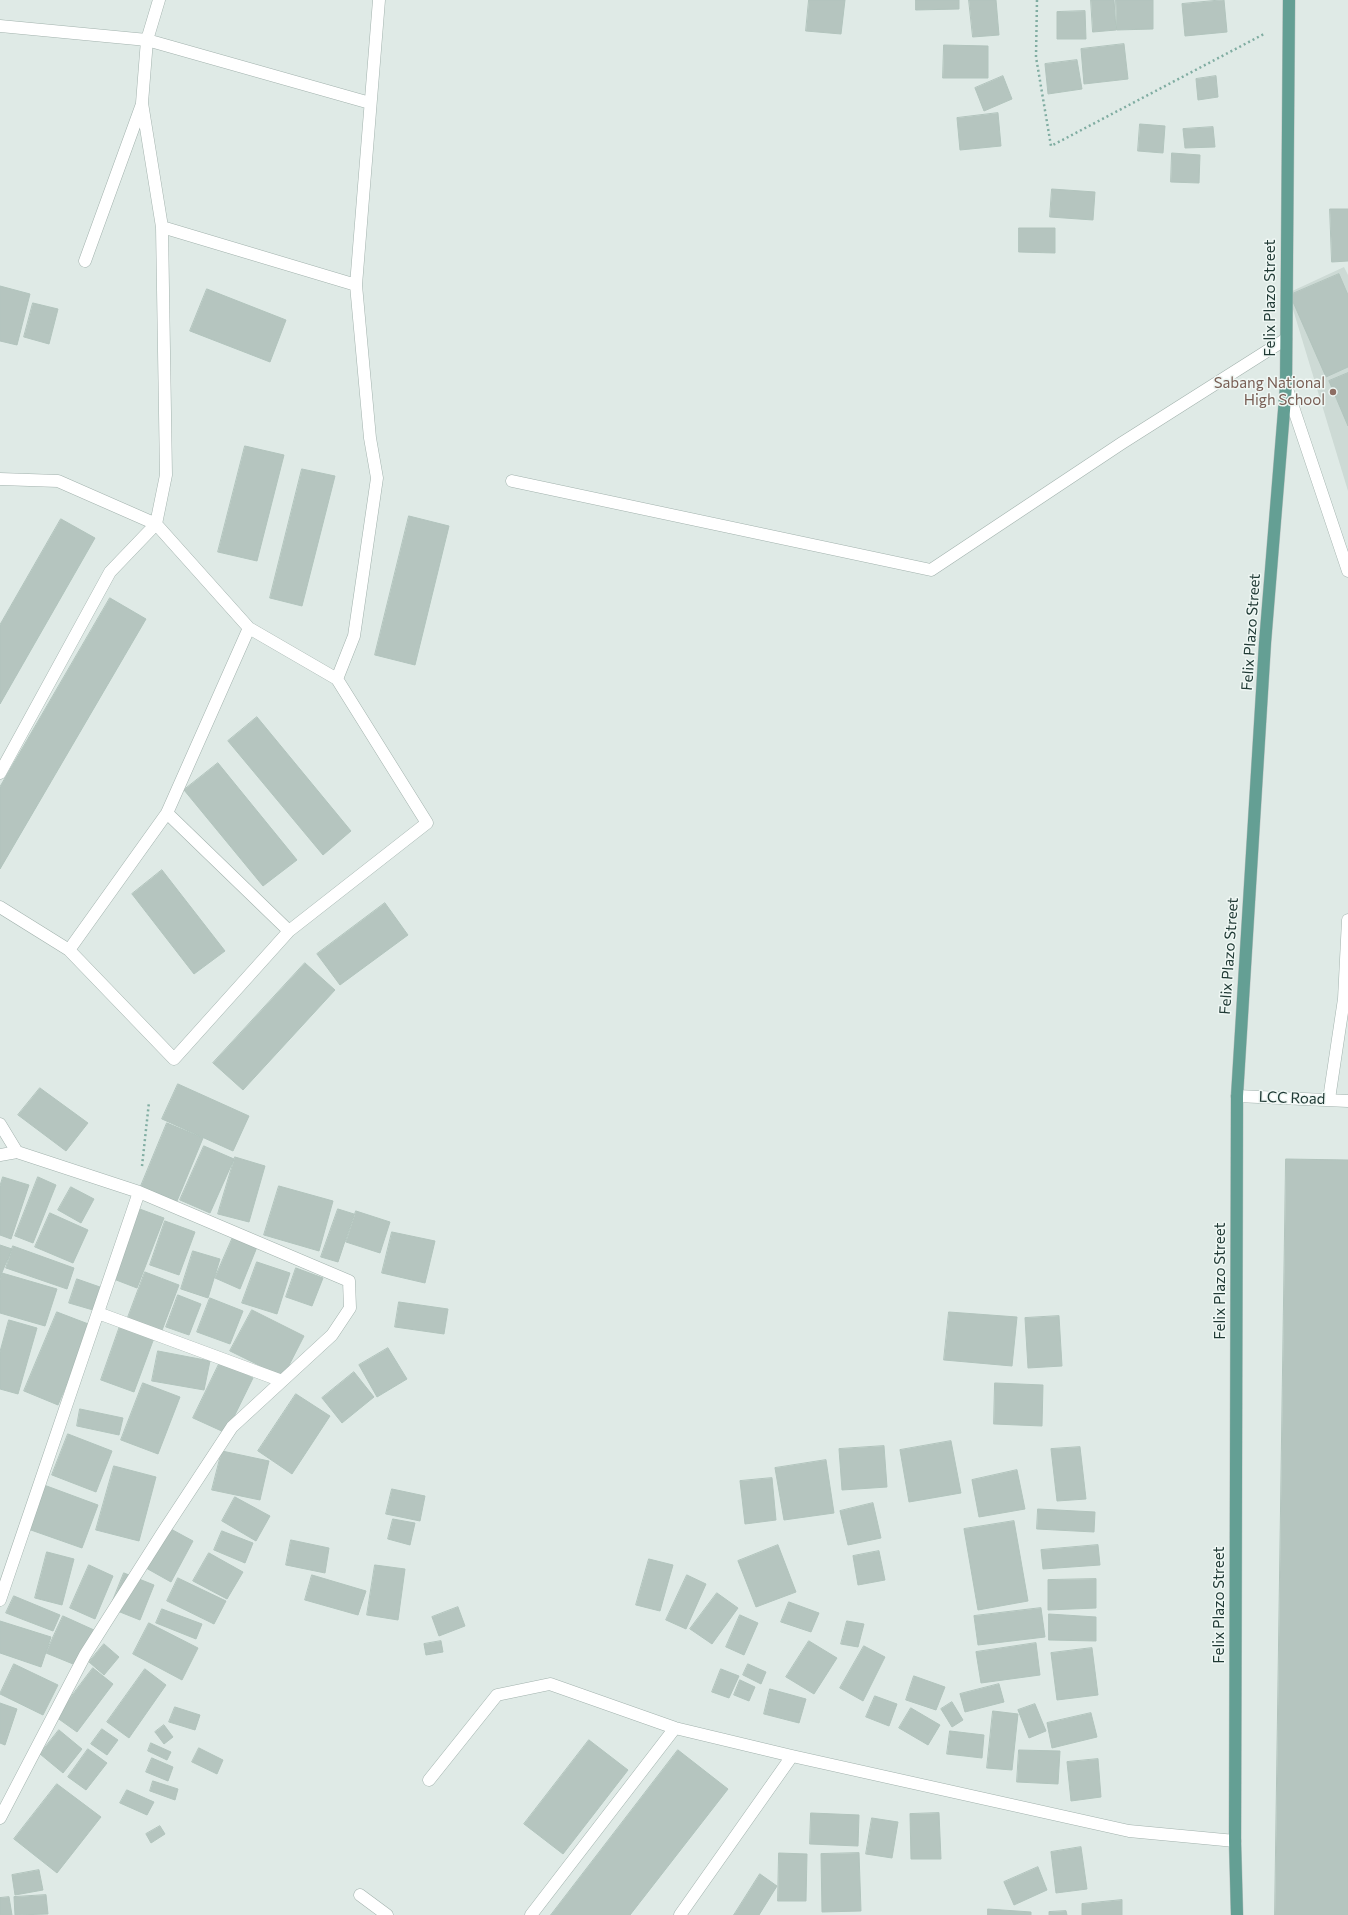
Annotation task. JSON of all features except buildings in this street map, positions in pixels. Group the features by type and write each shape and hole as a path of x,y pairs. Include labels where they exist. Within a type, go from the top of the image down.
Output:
{"main road":[{"name":"Felix Plazo Street","path":"1237,1915 1235,1841 1237,1096 1265,643 1286,386 1289,0"}],"street":[{"path":"0,773 110,572 156,524 166,474 162,227 142,103 147,40 158,0"},
{"path":"337,679 354,636 377,478 370,438 356,285 378,0"},
{"path":"0,26 147,40 370,103"},
{"path":"85,261 142,103"},
{"path":"162,227 356,285"},
{"path":"512,481 930,570 1122,443 1286,339"},
{"path":"1286,386 1348,571"},
{"path":"0,479 58,482 156,524 250,628 337,679 426,823 289,931 174,1059 69,950 0,907"},
{"path":"69,950 167,813 250,628"},
{"path":"167,813 289,931"},
{"path":"1329,1099 1346,999 1348,920"},
{"name":"LCC Road","path":"1237,1096 1348,1101"},
{"path":"0,1124 17,1152"},
{"path":"0,1155 17,1152 139,1192 349,1281 350,1308 332,1335 232,1427 163,1532 86,1655 0,1818"},
{"path":"0,1600 139,1192"},
{"path":"98,1313 282,1382"},
{"path":"429,1780 496,1695 550,1684 675,1728 792,1756 1130,1831 1235,1841"},
{"path":"531,1915 675,1728"},
{"path":"680,1915 792,1756"},
{"path":"360,1895 387,1915"}],"path":[{"path":"1037,0 1036,58 1051,146 1288,21"},
{"path":"139,1192 149,1102"}],"shaded area":[{"name":"Sabang National High School","path":"1344,267 1348,275 1348,491 1288,293"}],"place":[{"name":"Sabang National High School","path":"1333,392"}]}
